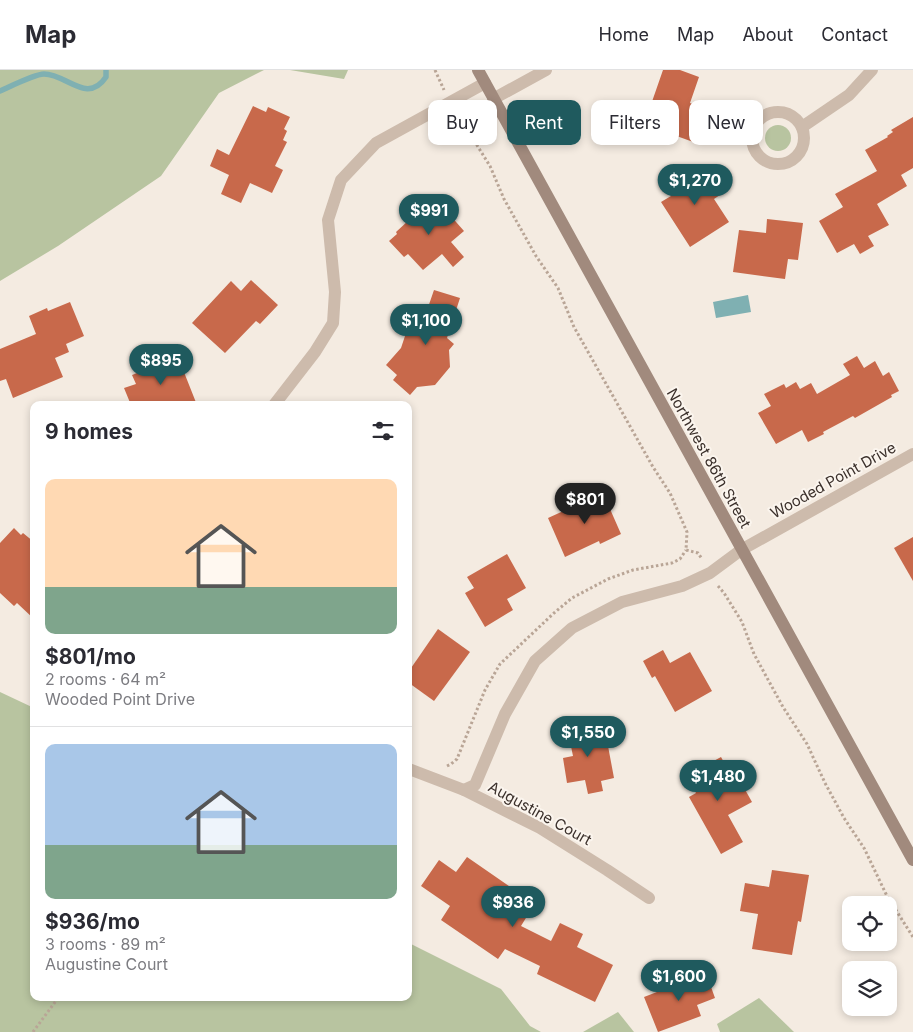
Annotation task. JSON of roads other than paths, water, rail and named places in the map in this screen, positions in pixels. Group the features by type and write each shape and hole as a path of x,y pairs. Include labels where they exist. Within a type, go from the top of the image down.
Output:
{"main road":[{"name":"Northwest 86th Street","path":"478,70 913,860"}],"street":[{"path":"493,98 546,70"},
{"path":"802,126 849,95 872,70"},
{"path":"277,401 315,352 333,323 335,292 328,220 341,180 376,143 484,83"},
{"path":"771,112 789,114 802,126 804,142 801,150 789,161 781,164 765,160 754,149 753,131 763,116 771,112"},
{"name":"Wooded Point Drive","path":"464,790 475,785 504,714 535,661 572,628 622,602 682,586 710,573 741,550 913,454"},
{"name":"Augustine Court","path":"412,771 464,790 540,828 649,898"}],"water":[{"path":"748,295 751,312 716,318 713,302"}],"waterway":[{"path":"0,91 28,78 44,74 61,78 76,86 92,88 99,85 106,77 106,70"}]}
